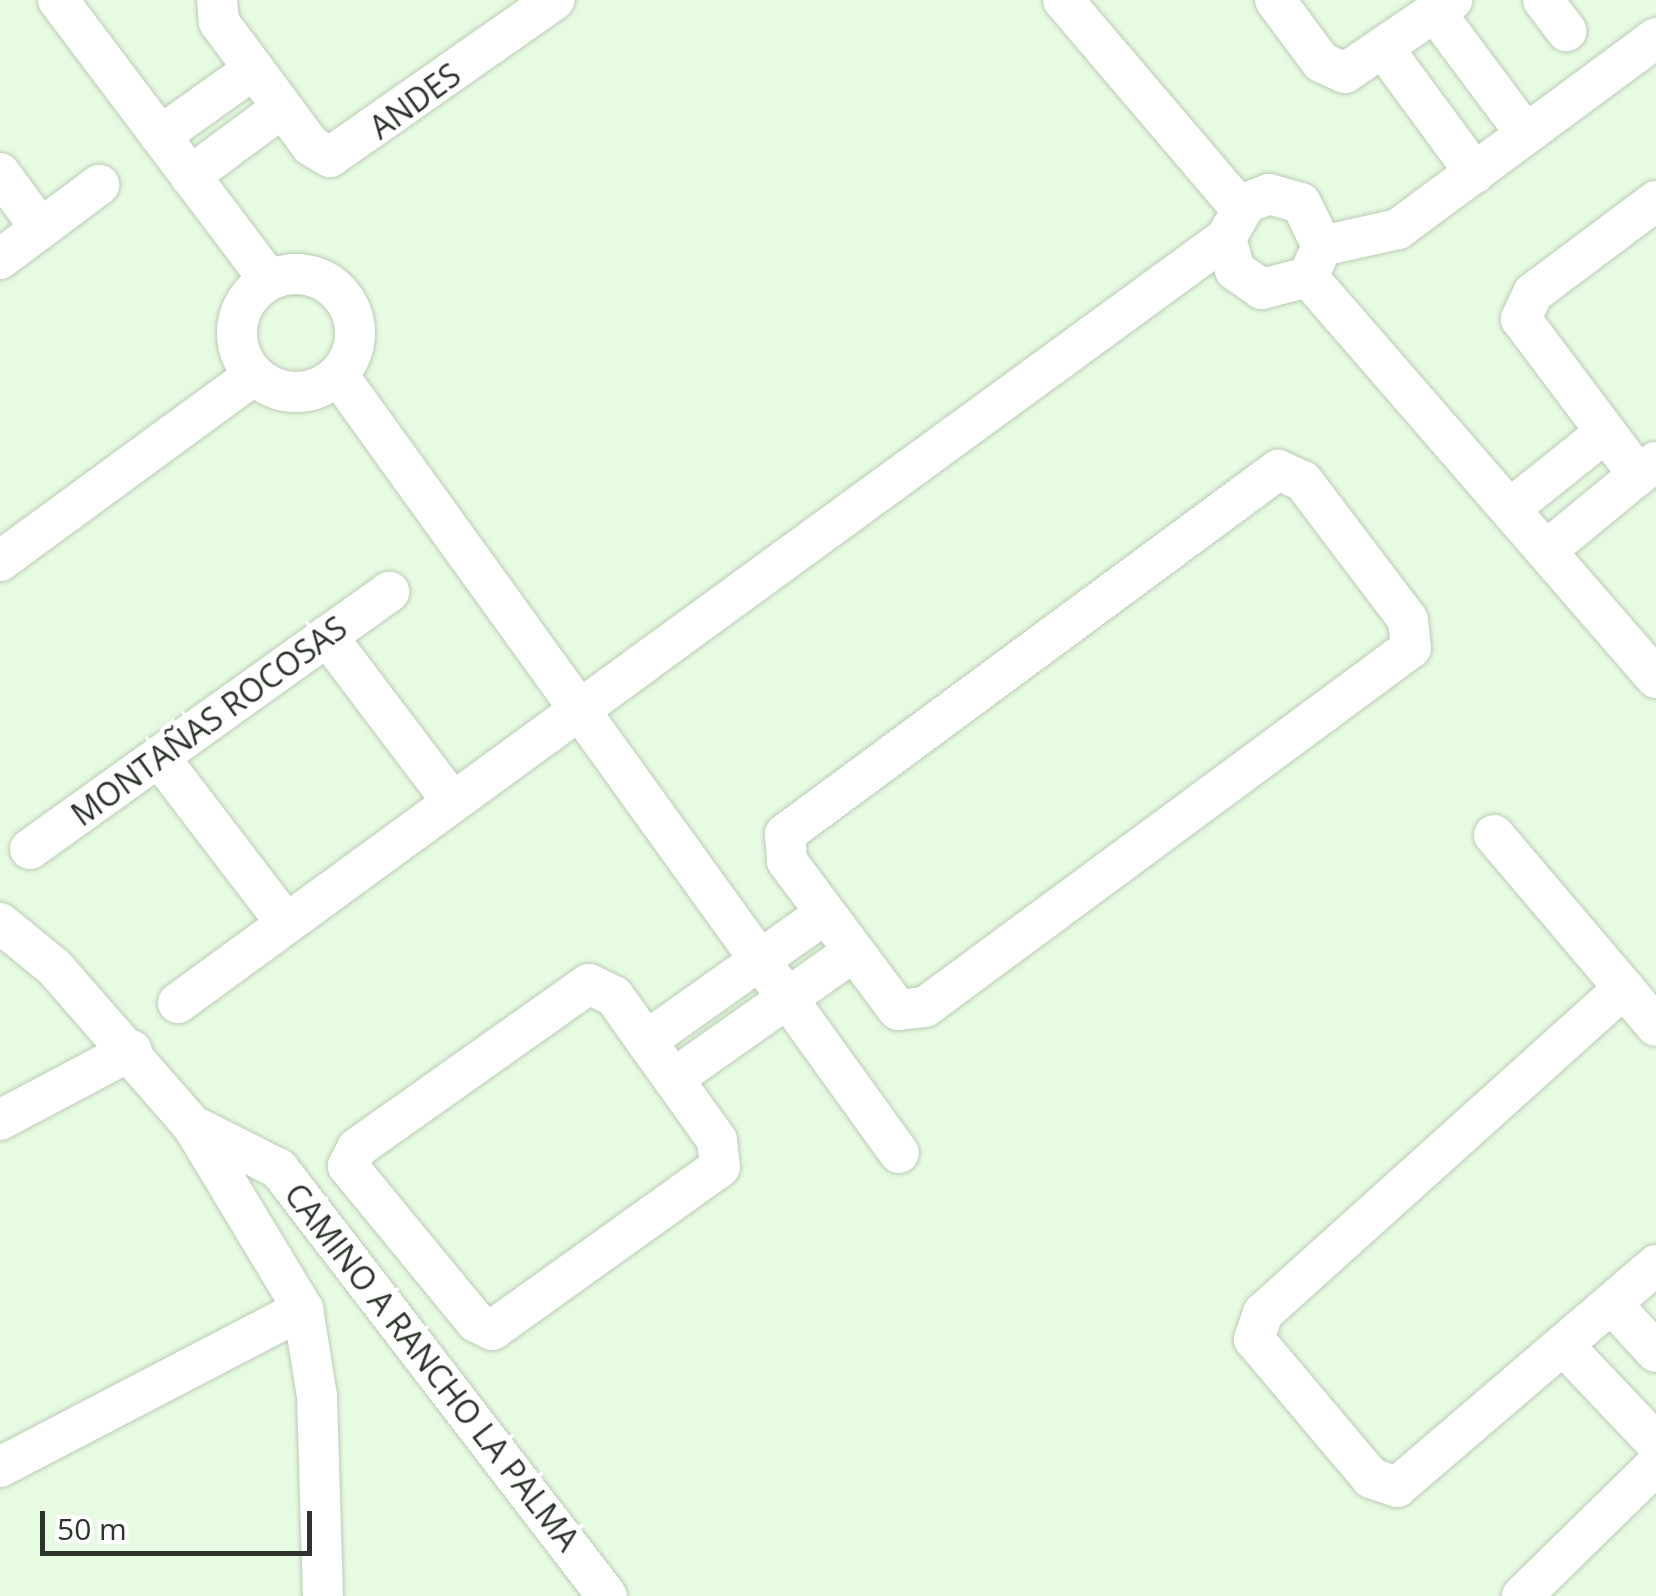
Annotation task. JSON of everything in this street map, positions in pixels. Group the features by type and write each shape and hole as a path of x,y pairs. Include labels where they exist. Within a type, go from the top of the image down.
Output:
{"street":[{"path":"58,0 269,280"},
{"name":"ANDES","path":"218,0 219,22 311,146 330,157 348,150 554,0"},
{"path":"1063,0 1233,223 1234,270 1262,289 1315,261 1398,229 1656,38"},
{"path":"1275,0 1332,70 1358,68 1444,6 1526,134"},
{"path":"1384,49 1475,172"},
{"path":"160,136 254,68"},
{"path":"190,176 282,108"},
{"path":"0,173 41,228"},
{"path":"0,259 99,185"},
{"path":"178,1003 1270,194 1286,196 1313,214 1315,261 1511,508 1656,678"},
{"path":"1547,550 1647,468 1602,434 1527,332 1524,304 1656,202"},
{"path":"305,274 338,291 355,324 350,360 338,375 287,392 254,375 238,324 269,280 305,274"},
{"path":"0,560 254,375"},
{"path":"338,375 574,710 898,1153"},
{"path":"1511,508 1602,434"},
{"path":"1292,472 1304,481 1408,620 1410,648 1402,659 925,1007 898,1010 825,914 787,861 785,834 794,824 1266,476 1292,472"},
{"name":"MONTAÑAS ROCOSAS","path":"30,849 389,592"},
{"path":"327,636 452,800"},
{"path":"159,757 286,923"},
{"path":"1494,835 1656,1026"},
{"path":"646,1040 825,914"},
{"path":"0,923 132,1050 192,1125 303,1310 316,1396 323,1596"},
{"path":"673,1078 853,952"},
{"path":"602,987 673,1078 717,1140 720,1166 492,1330 476,1322 348,1166 356,1148 576,990 602,987"},
{"path":"1624,988 1263,1313 1254,1339 1370,1478 1396,1488 1656,1265"},
{"path":"0,1120 132,1050"},
{"name":"CAMINO A RANCHO LA PALMA","path":"192,1125 280,1170 607,1596"},
{"path":"1612,1304 1656,1352"},
{"path":"0,1467 303,1310"},
{"path":"1564,1346 1656,1443"},
{"path":"1522,1596 1656,1465"}]}
